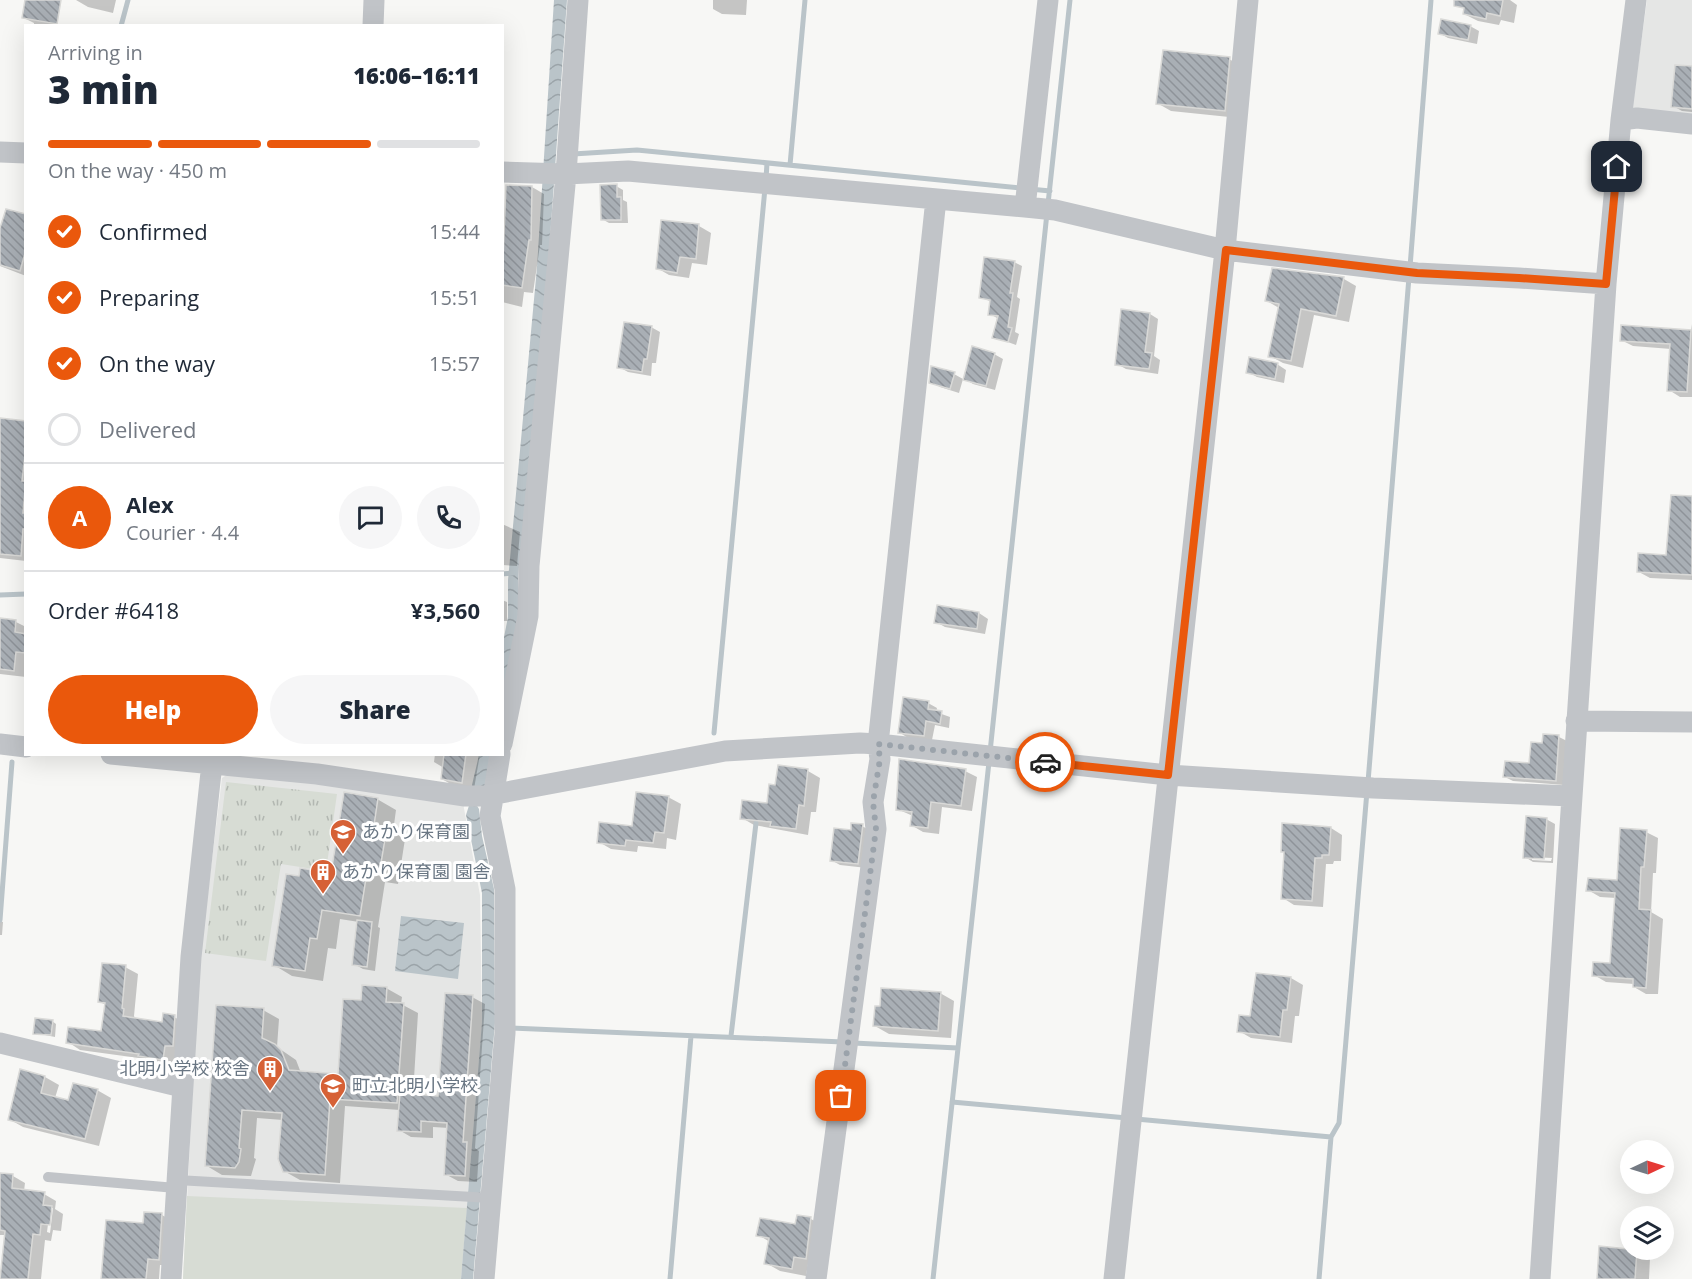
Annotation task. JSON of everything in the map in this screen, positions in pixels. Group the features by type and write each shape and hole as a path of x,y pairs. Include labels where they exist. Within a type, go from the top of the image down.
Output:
{"street":[{"path":"373,24 374,0"},
{"path":"504,734 528,616 529,566 560,166 578,0"},
{"path":"1035,201 1047,0"},
{"path":"1114,1279 1226,250 1248,0"},
{"path":"1540,1279 1606,284 1621,120 1636,0"},
{"path":"1621,120 1637,118 1692,124"},
{"path":"0,152 24,153"},
{"path":"504,172 560,166 936,199 1035,201 1226,250 1410,272 1606,284"},
{"path":"816,1279 876,829 873,802 880,759 878,744 936,199"},
{"path":"1576,721 1692,722"},
{"path":"0,744 24,747"},
{"path":"152,756 213,759 481,795 725,751 878,744 1168,775 1571,796"},
{"path":"484,1279 488,1198 505,1028 505,889 490,816 481,795 499,756"},
{"path":"171,1279 191,957 213,759"},
{"path":"0,1043 182,1087"}],"lane":[{"path":"48,1177 488,1198"}],"shaded area":[{"path":"1647,0 1692,0 1692,123 1631,117"},
{"name":"町立北明小学校","path":"228,774 316,781 463,803 480,895 482,1022 461,1279 183,1279 199,966 222,778"}],"green space":[{"path":"226,782 337,794 326,871 281,864 266,961 205,953"},
{"path":"187,1196 467,1208 461,1279 183,1279"}],"water":[{"path":"554,0 567,0 548,267 518,578 518,616 504,691 504,637 508,617 508,580 537,267"},
{"path":"479,756 491,756 485,785 476,804 479,809 482,836 494,889 495,1023 473,1279 461,1279 482,1022 482,893 466,815 473,793 472,785"},
{"path":"401,916 464,923 458,979 395,971"}],"building":[{"path":"25,0 61,0 57,24 22,18"},
{"path":"1454,0 1503,0 1500,16 1487,13 1486,19 1463,14 1464,8 1454,6"},
{"path":"1441,19 1471,25 1468,40 1438,34"},
{"path":"1163,50 1230,57 1225,111 1156,104"},
{"path":"1675,65 1692,66 1692,109 1671,107"},
{"path":"617,184 617,197 621,197 621,220 601,220 600,185"},
{"path":"506,185 532,186 531,240 529,240 522,288 504,285"},
{"path":"6,209 24,214 24,257 20,271 0,265 0,228"},
{"path":"661,220 699,224 696,259 680,257 677,273 656,269"},
{"path":"984,257 1015,261 1008,327 1012,328 1008,342 992,338 998,316 988,315 990,300 979,298"},
{"path":"1272,268 1344,277 1336,316 1301,309 1291,361 1268,357 1279,304 1265,301"},
{"path":"1121,309 1150,313 1145,352 1152,353 1149,369 1115,365"},
{"path":"624,322 652,326 647,359 644,359 642,372 617,368"},
{"path":"1621,325 1691,330 1687,392 1667,391 1670,344 1620,341"},
{"path":"972,346 995,353 986,386 963,380"},
{"path":"1249,357 1278,363 1275,379 1246,373"},
{"path":"931,366 955,372 950,389 929,383"},
{"path":"0,418 24,421 22,481 24,481 24,529 21,556 0,554"},
{"path":"1671,495 1692,496 1692,575 1637,572 1638,553 1666,555"},
{"path":"937,605 979,612 977,629 934,623"},
{"path":"0,618 16,620 15,632 24,634 24,653 16,652 14,671 0,669"},
{"path":"903,697 929,701 928,709 942,711 940,724 926,721 924,736 898,733"},
{"path":"1543,734 1559,735 1556,781 1503,777 1505,761 1529,763 1531,742 1542,743"},
{"path":"444,756 466,756 462,783 441,779"},
{"path":"899,759 966,769 961,806 931,802 928,828 910,826 912,812 896,810"},
{"path":"778,765 808,769 804,806 799,805 796,829 770,826 771,822 740,819 742,800 767,803 769,784 775,785"},
{"name":"あかり保育園 園舎","path":"344,792 378,798 374,825 387,827 379,875 367,872 360,916 322,910 317,939 310,938 305,971 272,966 286,874 299,876 300,868 331,873"},
{"path":"636,792 669,796 664,833 655,832 653,843 626,840 625,846 597,843 599,822 632,826"},
{"path":"1526,816 1547,818 1544,859 1523,858"},
{"path":"851,823 863,824 858,864 830,861 834,828 851,830"},
{"path":"1282,823 1331,827 1329,855 1315,858 1312,901 1281,899 1284,852 1281,852"},
{"path":"1620,828 1647,830 1644,867 1641,867 1639,909 1651,910 1646,988 1633,987 1633,979 1592,976 1593,962 1610,963 1615,893 1586,891 1588,878 1617,880"},
{"path":"357,920 372,922 367,967 352,965"},
{"path":"102,963 126,965 123,1016 162,1022 163,1013 175,1015 173,1046 165,1046 163,1060 66,1043 68,1027 101,1031 105,1003 98,1002"},
{"path":"1256,973 1291,977 1287,1010 1283,1010 1280,1037 1237,1032 1239,1015 1250,1016"},
{"name":"北明小学校 校舎","path":"362,985 387,987 386,1002 404,1003 397,1103 330,1099 325,1175 283,1172 278,1159 282,1113 242,1110 239,1162 235,1168 205,1166 216,1005 264,1008 262,1038 275,1044 281,1050 289,1070 338,1074 343,999 361,1000"},
{"path":"881,988 941,992 938,1031 873,1026 875,1006 880,1006"},
{"path":"445,993 473,995 463,1142 467,1142 465,1176 444,1175 447,1123 421,1121 421,1132 397,1131 400,1093 438,1096"},
{"path":"35,1018 53,1020 51,1035 33,1034"},
{"path":"20,1069 45,1076 41,1093 68,1100 73,1083 98,1089 85,1139 8,1120"},
{"path":"0,1173 13,1174 12,1188 45,1192 43,1205 52,1206 50,1225 41,1224 40,1235 33,1234 28,1279 0,1279 5,1231 0,1230"},
{"path":"144,1212 162,1213 159,1260 148,1259 146,1279 101,1279 106,1220 143,1223"},
{"path":"797,1215 811,1217 806,1259 794,1257 792,1269 764,1264 769,1238 756,1236 760,1218 795,1224"},
{"path":"1599,1246 1620,1248 1620,1260 1636,1260 1635,1279 1597,1279"}],"waterway":[{"path":"122,24 128,0"},
{"path":"790,165 805,0"},
{"path":"1048,204 1070,0"},
{"path":"1410,267 1431,0"},
{"path":"573,154 637,150 1021,188"},
{"path":"766,179 767,163"},
{"path":"714,733 765,188"},
{"path":"1030,189 1050,191"},
{"path":"990,752 1047,213"},
{"path":"1368,782 1409,277"},
{"path":"504,574 513,573"},
{"path":"0,595 24,594"},
{"path":"0,920 12,762"},
{"path":"933,1279 989,762"},
{"path":"1331,1137 1339,1123 1367,791"},
{"path":"731,1036 756,823"},
{"path":"511,1028 843,1042"},
{"path":"670,1279 691,1036"},
{"path":"853,1043 958,1048"},
{"path":"952,1102 1127,1118"},
{"path":"1136,1119 1331,1137 1319,1279"}],"way so far":[{"path":"841,1096 876,829 873,802 880,759 878,744 1045,762"}],"place":[{"name":"あかり保育園","path":"343,855"},
{"name":"あかり保育園 園舎","path":"323,895"},
{"name":"北明小学校 校舎","path":"270,1092"},
{"name":"町立北明小学校","path":"333,1109"}],"route":[{"path":"1045,762 1168,775 1226,250 1417,273 1606,284 1617,167"}]}
